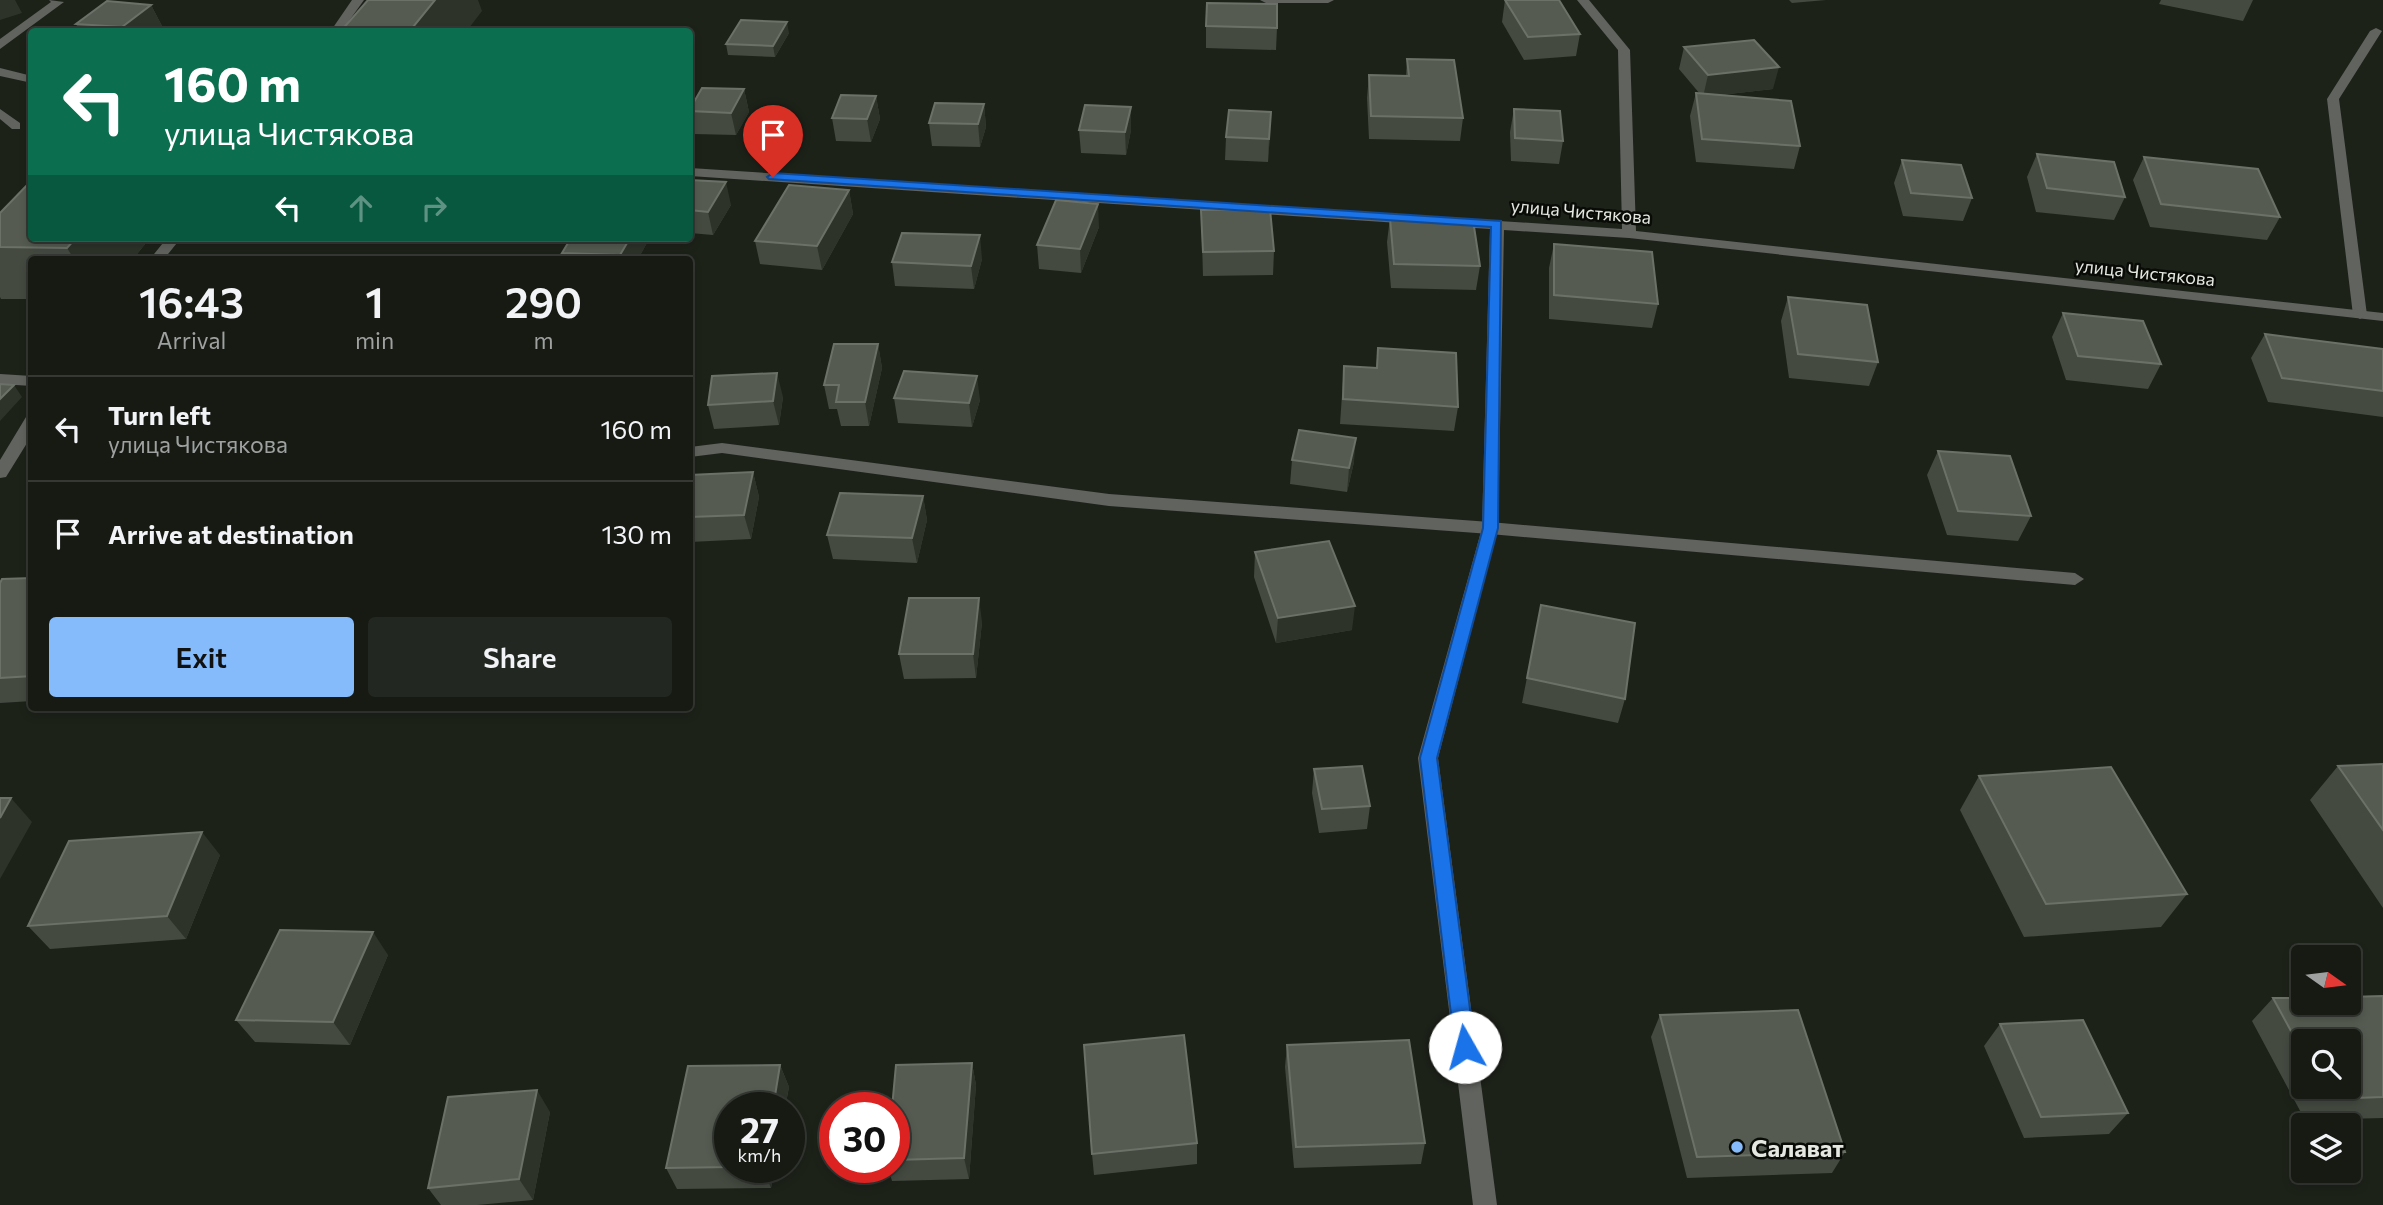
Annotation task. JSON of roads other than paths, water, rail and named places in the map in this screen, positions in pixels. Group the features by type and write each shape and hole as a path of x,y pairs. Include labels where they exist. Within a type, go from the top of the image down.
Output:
{"street":[{"path":"0,45 44,15 58,2 55,0"},
{"path":"338,28 358,0"},
{"path":"1266,0 1328,0"},
{"path":"1583,0 1624,50 1629,234"},
{"path":"2360,315 2333,99 2376,32"},
{"path":"0,72 28,79"},
{"path":"0,113 16,126"},
{"name":"улица Чистякова","path":"693,172 1497,223 1629,234 2383,317"},
{"path":"1485,1205 1429,758 1490,528 1497,223"},
{"path":"159,256 171,242"},
{"path":"0,379 28,381"},
{"path":"0,474 28,428"},
{"path":"693,452 722,448 1109,499 1490,528 2075,579"}],"place":[{"name":"Салават","path":"1737,1147"}]}
